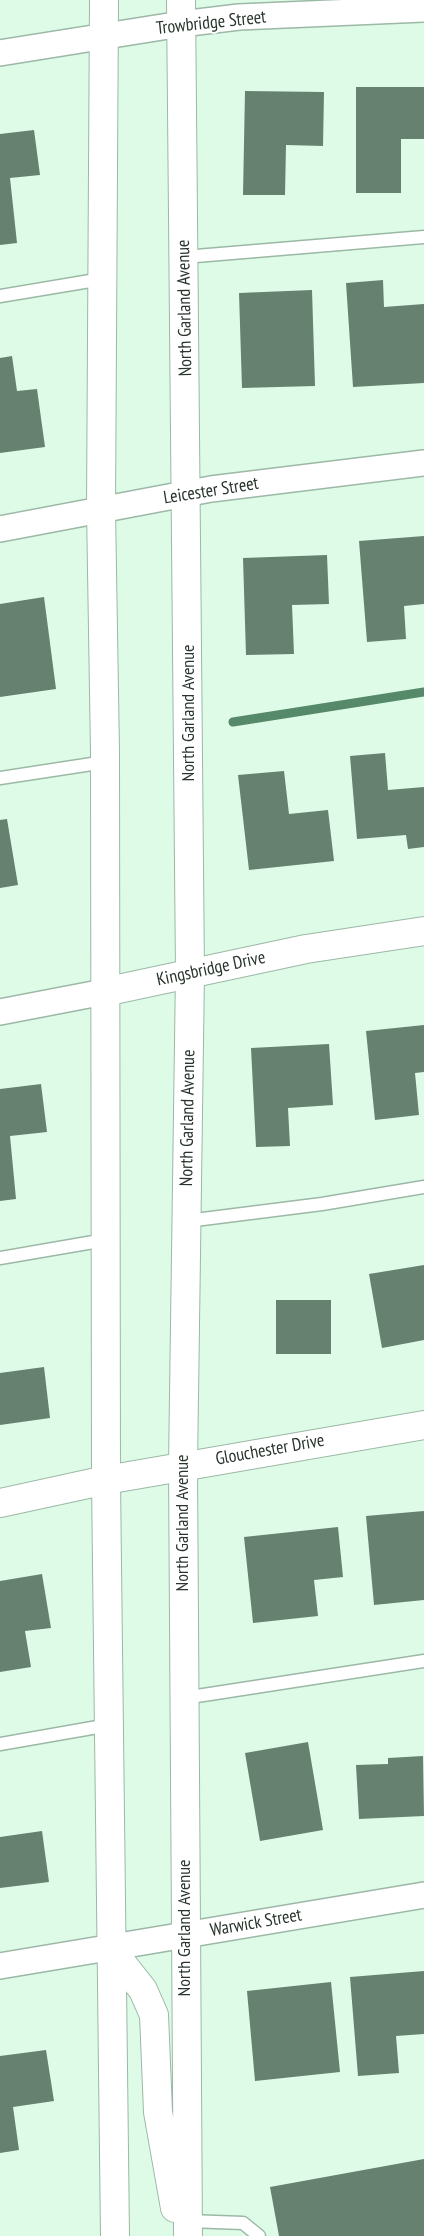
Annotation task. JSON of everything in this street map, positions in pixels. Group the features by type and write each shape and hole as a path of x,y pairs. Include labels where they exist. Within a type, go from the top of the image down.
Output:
{"main road":[{"path":"104,0 101,509 105,762 106,1480 110,1948 115,2236"},
{"name":"North Garland Avenue","path":"181,12 190,972 183,1466 185,2231"},
{"name":"Kingsbridge Drive","path":"104,992 190,972 306,949 424,931"},
{"name":"Glouchester Drive","path":"0,1503 106,1480 424,1425"},
{"path":"110,1948 142,1990 154,2015 158,2112 185,2231"}],"street":[{"name":"Trowbridge Street","path":"0,53 104,37 181,12 239,17 424,9"},
{"name":"Leicester Street","path":"0,530 101,509 187,494 424,463"},
{"name":"Kingsbridge Drive","path":"0,1012 104,992"},
{"name":"Warwick Street","path":"0,1966 424,1895"}],"lane":[{"path":"184,257 424,237"},
{"path":"0,296 102,278"},
{"path":"0,778 105,762"},
{"path":"186,1221 322,1204 424,1187"},
{"path":"0,1258 105,1240"},
{"path":"184,1698 424,1661"},
{"path":"0,1744 108,1725"},
{"path":"185,2231 243,2223 259,2236"}],"building":[{"path":"356,87 424,87 424,139 401,139 401,193 356,193"},
{"path":"245,91 324,92 323,146 286,145 285,195 243,195"},
{"path":"34,130 40,175 10,178 17,243 0,245 0,134"},
{"path":"383,280 384,307 424,304 424,383 353,387 346,283"},
{"path":"312,290 315,386 242,388 239,293"},
{"path":"12,356 17,391 37,389 45,447 0,453 0,358"},
{"path":"424,536 424,604 404,606 406,639 367,642 359,541"},
{"path":"327,555 329,604 292,605 294,654 246,655 243,558"},
{"path":"44,597 56,689 0,697 0,604"},
{"path":"385,753 388,790 424,787 424,847 408,849 406,835 357,839 350,756"},
{"path":"284,771 289,814 328,810 334,861 249,870 238,775"},
{"path":"7,819 18,885 0,888 0,820"},
{"path":"424,1025 424,1072 415,1073 419,1115 375,1120 366,1031"},
{"path":"329,1044 333,1105 288,1108 290,1146 256,1147 251,1048"},
{"path":"41,1084 47,1132 10,1136 16,1199 0,1201 0,1089"},
{"path":"424,1265 424,1340 382,1348 369,1274"},
{"path":"276,1300 331,1300 331,1354 276,1354"},
{"path":"44,1367 50,1418 0,1425 0,1373"},
{"path":"424,1511 424,1600 374,1605 366,1516"},
{"path":"338,1527 343,1577 314,1580 318,1616 253,1623 244,1537"},
{"path":"42,1574 51,1628 25,1631 31,1667 0,1672 0,1581"},
{"path":"308,1742 323,1830 260,1841 245,1753"},
{"path":"423,1756 424,1816 359,1819 356,1765 388,1764 388,1758"},
{"path":"42,1831 49,1882 0,1888 0,1837"},
{"path":"424,1971 424,2034 396,2036 399,2073 358,2076 350,1977"},
{"path":"331,1982 340,2072 255,2081 247,1991"},
{"path":"46,2050 54,2101 13,2107 19,2150 0,2153 0,2056"},
{"path":"424,2159 424,2236 279,2236 270,2187"}],"waterway":[{"path":"233,722 424,692"}]}
